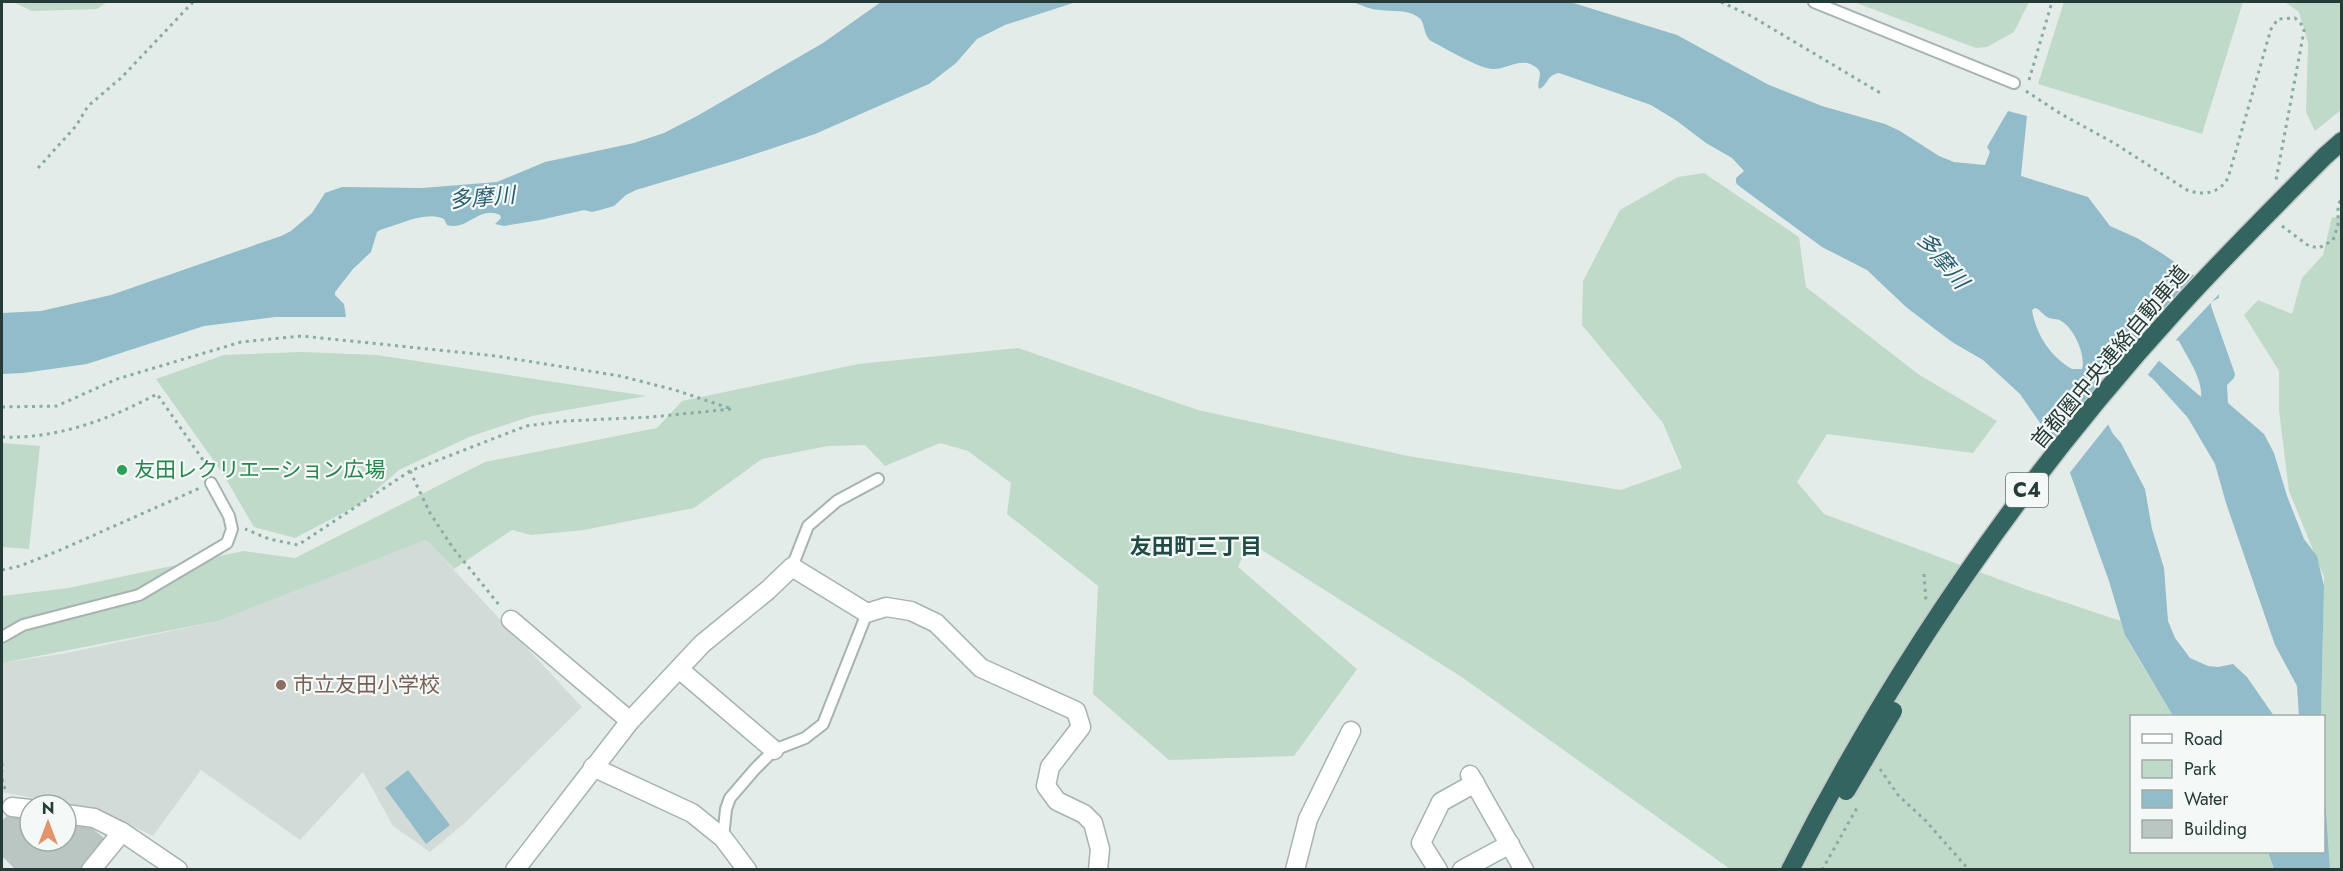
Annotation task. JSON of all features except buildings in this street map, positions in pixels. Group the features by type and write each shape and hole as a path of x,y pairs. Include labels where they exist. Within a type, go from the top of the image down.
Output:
{"highway":[{"name":"首都圏中央連絡自動車道","path":"1802,870 1826,824 1904,692 1994,554 2079,443 2185,317 2333,158 2342,141"},
{"name":"首都圏中央連絡自動車道","path":"1790,870 1815,819 1893,686 1985,547 2028,490 2119,375 2242,238 2333,158"}],"street":[{"path":"515,870 630,721 702,645 792,567 867,613 886,607 911,611 936,623 981,668 1076,711 1081,727 1050,767 1046,786 1057,801 1084,814 1093,823 1100,849 1098,870"},
{"path":"511,620 630,721"},
{"path":"679,669 774,750"},
{"path":"1295,870 1308,819 1351,730"},
{"path":"593,767 677,804 705,822 723,838 747,870"},
{"path":"1438,870 1422,843 1441,801 1472,778 1524,870"},
{"path":"78,816 94,819 122,832 178,870"},
{"path":"91,870 122,832"},
{"path":"1461,870 1510,844"}],"lane":[{"path":"1814,2 2014,83"},
{"path":"792,567 808,526 837,501 878,479"},
{"path":"2,637 23,625 139,595 227,543 232,529 211,483"},
{"path":"723,838 726,809 730,798 774,750 805,738 823,724 867,613"}],"path":[{"path":"38,168 75,126 88,106 121,78 193,2"},
{"path":"1721,2 1770,27 1882,94"},
{"path":"2026,91 2052,2"},
{"path":"2014,83 2061,114 2114,142 2187,190 2195,193 2213,192 2219,190 2228,178 2271,29 2278,19 2295,18 2303,26 2304,31 2274,190"},
{"path":"2278,217 2281,225 2295,237 2309,246 2319,248 2333,240 2338,225 2338,205 2342,198"},
{"path":"2,407 57,406 117,379 241,342 302,336 496,356 620,376 675,390 732,409 526,426 410,471 298,545 269,539 230,522"},
{"path":"2,437 48,436 81,427 128,410 157,394 217,480 58,551 20,566 2,570"},
{"path":"410,471 430,513 453,548 511,620"},
{"path":"2,763 2,772"},
{"path":"1880,769 1898,795 1926,821 1969,870"}],"shaded area":[{"name":"市立友田小学校","path":"426,540 582,707 466,822 430,852 393,826 363,772 300,840 201,770 153,836 103,812 78,807 78,793 18,793 18,795 2,792 2,663 67,653 218,621"}],"green space":[{"path":"13,2 107,2 97,9 32,11"},
{"path":"1854,2 2029,2 2014,32 1987,47 1976,48"},
{"path":"2064,2 2243,2 2202,134 2038,84"},
{"path":"2285,2 2341,2 2341,110 2315,131 2306,112 2308,43 2299,12"},
{"path":"1704,173 1799,237 1806,287 1918,374 1997,421 1973,453 1827,434 1797,482 1824,514 2025,589 2121,621 2128,641 2172,715 2130,715 2130,853 2268,853 2274,869 1730,869 1463,678 1249,542 1238,567 1357,669 1294,756 1169,760 1093,694 1098,586 1007,514 1011,483 968,451 940,443 885,466 865,445 828,446 762,459 694,508 584,530 531,535 512,530 454,569 426,540 218,621 2,663 2,596 68,588 243,551 295,558 485,462 657,428 682,401 858,364 1018,348 1198,410 1408,456 1621,490 1682,468 1663,423 1582,325 1583,281 1620,210 1678,177"},
{"path":"2332,217 2341,218 2341,869 2330,869 2325,796 2325,715 2321,715 2324,577 2289,491 2279,410 2279,371 2244,315 2258,300 2292,314 2302,278 2323,255"},
{"path":"302,352 377,355 647,396 532,416 469,437 399,470 360,504 295,538 254,527 223,474 156,379 224,355"},
{"path":"2,443 40,446 29,549 2,547"}],"water":[{"name":"多摩川","path":"881,2 1076,2 1005,25 977,39 956,63 929,84 815,134 636,190 626,195 614,206 592,212 584,210 504,226 495,224 501,218 500,215 493,213 480,215 461,225 454,226 447,225 444,219 429,216 380,230 377,232 371,252 353,269 335,292 344,304 346,317 275,317 204,326 87,364 2,374 2,313 41,311 111,295 281,236 291,231 312,213 325,193 342,187 422,188 497,182 545,162 634,143 664,133 823,43"},
{"name":"多摩川","path":"1353,2 1570,2 1677,35 1769,85 1822,106 1885,124 1939,156 1954,162 1985,165 1990,152 1987,147 2008,111 2027,116 2021,176 2088,197 2110,226 2137,238 2219,293 2219,298 2211,302 2211,306 2235,374 2227,385 2228,403 2264,434 2274,453 2287,496 2304,539 2317,556 2324,586 2321,715 2299,715 2297,686 2275,645 2226,503 2215,464 2188,418 2145,372 2123,366 2106,369 2096,379 2093,395 2145,489 2152,529 2164,568 2168,621 2175,638 2190,658 2208,666 2233,664 2247,677 2273,715 2172,715 2125,635 2109,581 2065,459 2020,394 1983,360 1952,342 1906,307 1867,270 1822,247 1739,186 1736,178 1744,171 1732,158 1651,105 1559,73 1552,76 1539,89 1540,73 1531,64 1520,63 1498,69 1486,68 1431,41 1420,19 1414,14 1373,9","holes":["2035,308 2047,317 2066,324 2070,329 2081,350 2082,369 2072,369 2051,352 2034,319 2032,310","2175,340 2179,341 2200,383 2201,397 2157,359 2163,345"]},
{"path":"408,770 450,825 426,844 385,788"},
{"path":"2325,796 2330,869 2274,869 2268,853 2325,853"}],"pier":[{"path":"2196,273 2216,285 2221,292 2173,343 2160,352 2161,358 2146,377 2131,370 2133,346"},
{"path":"2099,401 2110,422 2068,475 2053,445"}],"place":[{"name":"友田レクリエーション広場","path":"122,470"},
{"name":"市立友田小学校","path":"281,685"}],"district":[{"name":"友田町三丁目","path":"1196,546"}]}
